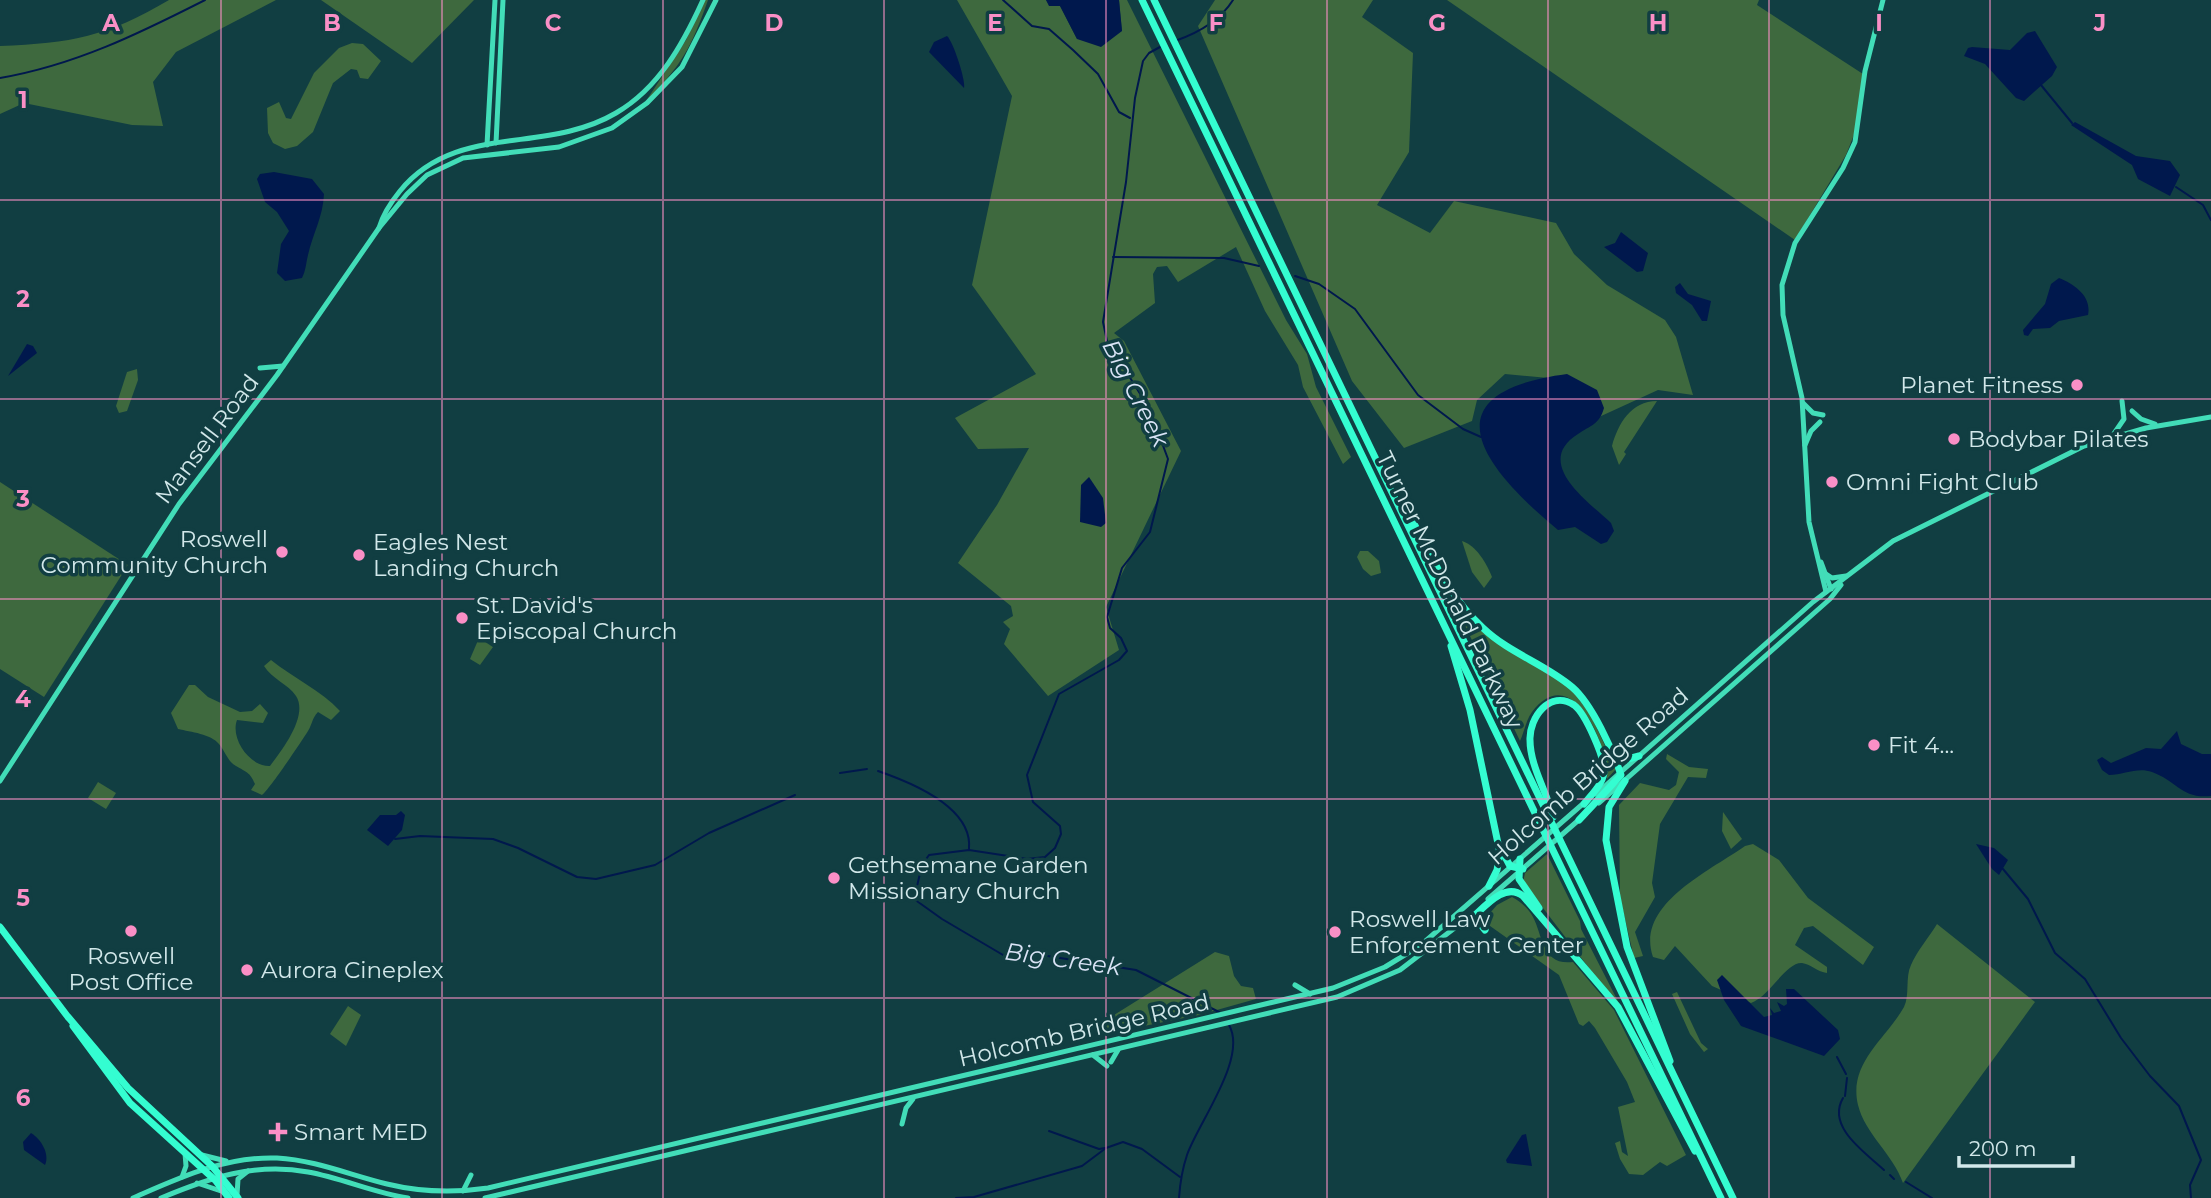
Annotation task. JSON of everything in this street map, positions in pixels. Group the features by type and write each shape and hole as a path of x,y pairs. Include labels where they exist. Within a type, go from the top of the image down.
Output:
{"highway":[{"name":"Turner McDonald Parkway","path":"1142,0 1721,1198"},
{"name":"Turner McDonald Parkway","path":"1155,1 1733,1198"},
{"path":"1368,441 1459,602 1496,639 1576,691 1588,707 1620,772 1619,780 1579,820"},
{"path":"1445,625 1464,688 1497,839 1500,858 1489,886"},
{"path":"1556,832 1530,740 1536,715 1553,702 1567,702 1579,710 1603,760 1603,778 1584,804"},
{"path":"1609,749 1621,759 1639,756"},
{"path":"1625,780 1608,810 1606,840 1627,947 1666,1047 1672,1072"},
{"path":"1497,839 1578,958 1621,1013 1687,1139 1707,1169"},
{"path":"1517,870 1520,859"},
{"path":"1465,924 1502,893 1517,892 1578,958"},
{"path":"1478,914 1478,921 1485,930"},
{"path":"0,927 68,1017 128,1088 212,1166 238,1198"},
{"path":"68,1017 80,1039 126,1098 212,1178 227,1196"}],"main road":[{"path":"487,145 495,0"},
{"path":"496,144 503,0"},
{"name":"Mansell Road","path":"379,228 383,216 397,195 426,165 456,150 575,131 625,108 649,87 674,57 703,0"},
{"name":"Mansell Road","path":"0,781 170,516 282,366 379,228 416,184 451,162 475,156 573,144 612,128 634,113 682,67 716,0"},
{"path":"1829,590 1812,540 1802,402 1783,316 1784,271 1797,238 1843,168 1855,142 1865,71 1883,0"},
{"path":"260,368 272,370 282,366"},
{"path":"2109,438 2118,432 2124,419 2122,401"},
{"path":"1802,402 1813,413 1823,415"},
{"path":"2132,411 2145,421 2162,425"},
{"name":"Holcomb Bridge Road","path":"1520,859 1818,598 1882,549 1917,528 2060,457 2109,438 2211,417"},
{"path":"1804,451 1811,431 1820,422"},
{"path":"1822,572 1832,578 1850,575"},
{"path":"1818,598 1822,572"},
{"name":"Holcomb Bridge Road","path":"133,1198 212,1166 268,1158 299,1160 399,1187 463,1191 499,1185 1245,1010 1360,979 1400,959 1432,937 1489,886 1535,858 1830,599 1842,582"},
{"name":"Holcomb Bridge Road","path":"485,1198 1324,1001 1363,988 1413,962 1453,931 1517,870"},
{"path":"1453,931 1465,924"},
{"path":"1295,985 1310,994"},
{"path":"1093,1055 1109,1064 1120,1049"},
{"path":"902,1124 907,1105 916,1097"},
{"path":"181,1178 186,1164 185,1153"},
{"path":"199,1154 229,1162"},
{"path":"238,1198 238,1179 250,1170"},
{"path":"161,1198 220,1175 250,1170 309,1172 408,1198"},
{"path":"463,1191 471,1175"},
{"path":"197,1183 227,1196"}],"green space":[{"path":"169,0 276,0 176,52 153,82 163,126 132,125 24,103 0,114 0,46 48,43 88,36 126,22"},
{"path":"321,0 474,0 412,63"},
{"path":"705,0 708,0 702,17 684,55 646,101 686,40"},
{"path":"957,0 1046,0 1050,6 1060,6 1077,39 1122,31 1119,0 1127,0 1286,320 1307,354 1316,387 1351,457 1343,464 1303,387 1298,365 1265,311 1236,247 1178,282 1167,266 1157,267 1153,274 1155,303 1114,333 1124,341 1181,451 1106,607 1119,650 1048,696 1004,644 1010,629 1003,622 1013,616 1011,606 958,563 997,505 1029,448 978,449 955,418 1036,374 972,285 1012,96"},
{"path":"1215,0 1373,0 1362,17 1413,53 1409,152 1377,205 1430,233 1454,201 1556,223 1574,254 1607,285 1665,320 1676,337 1693,395 1658,390 1599,417 1570,380 1505,374 1477,400 1472,421 1404,448 1352,381 1198,26"},
{"path":"1447,0 1759,0 1757,5 1863,74 1859,122 1846,155 1795,240"},
{"path":"352,43 363,44 381,61 368,79 360,78 357,70 351,69 333,83 313,132 297,146 285,149 273,143 268,133 267,108 279,102 286,118 291,119 314,73 339,48"},
{"path":"137,369 138,380 127,411 119,413 116,406 127,372"},
{"path":"1657,401 1624,452 1626,454 1619,465 1612,446 1622,422 1633,409"},
{"path":"0,482 128,565 44,697 0,669"},
{"path":"1462,541 1476,551 1490,572 1492,577 1484,588 1472,572"},
{"path":"1360,551 1368,551 1379,561 1381,573 1371,576 1363,569 1357,557"},
{"path":"1449,592 1471,619 1572,689 1591,716 1616,769 1607,779 1602,747 1595,729 1574,701 1561,695 1547,698 1532,712 1520,741"},
{"path":"479,638 493,647 480,665 470,659"},
{"path":"271,660 340,711 331,720 318,712 292,755 262,795 251,790 255,784 251,777 231,762 215,741 178,729 171,713 189,685 195,685 208,697 240,712 252,711 260,704 268,713 263,723 237,720 236,735 249,757 255,762 270,766 292,733 299,713 296,696 264,666"},
{"path":"1667,754 1689,767 1708,769 1706,778 1688,777 1660,824 1652,883 1655,897 1635,932 1643,956 1634,958 1620,897 1619,805 1640,783 1669,790 1676,785 1679,772 1666,759"},
{"path":"98,782 116,793 106,809 88,798"},
{"path":"1723,812 1742,839 1731,849 1722,831"},
{"path":"1753,844 1779,860 1808,898 1874,947 1863,965 1813,926 1804,928 1795,945 1827,967 1827,973 1802,963 1796,964 1765,994 1751,1003 1712,986 1675,946 1664,960 1653,957 1650,938 1655,921 1664,906 1695,879 1745,846"},
{"path":"1547,854 1580,921 1581,929 1625,1015 1523,882 1525,873"},
{"path":"1512,897 1531,914 1549,955 1563,962 1573,962 1614,1010 1686,1155 1667,1166 1660,1162 1643,1175 1629,1174 1615,1143 1620,1141 1622,1152 1628,1156 1618,1107 1635,1102 1627,1082 1595,1028 1589,1021 1583,1026 1579,1024 1559,975 1483,921 1497,905"},
{"path":"1937,924 2035,1002 1903,1183 1867,1125 1858,1105 1856,1090 1863,1064 1904,1007 1911,965"},
{"path":"1215,952 1229,956 1234,976 1241,986 1253,988 1256,999 1199,1015 1104,1034 1105,1023 1114,1015"},
{"path":"1677,992 1701,1043 1708,1049 1704,1052 1690,1034 1672,994"},
{"path":"348,1006 361,1015 346,1046 330,1034"}],"water":[{"path":"1046,0 1119,0 1122,31 1101,47 1077,39 1060,6 1049,6"},
{"path":"2035,31 2057,67 2052,76 2024,101 2016,98 1985,64 1964,56 1968,48 1972,47 2010,50 2027,33"},
{"path":"947,36 959,61 964,88 929,52 934,42"},
{"path":"2075,122 2136,156 2170,161 2180,175 2170,196 2138,179 2132,165 2071,125"},
{"path":"274,172 312,179 324,194 322,210 302,278 285,281 277,273 281,244 289,231 277,212 265,202 257,179 260,174"},
{"path":"1621,232 1648,253 1643,271 1637,272 1604,247 1615,243"},
{"path":"2059,278 2076,287 2085,297 2089,308 2088,315 2059,321 2050,328 2033,329 2028,336 2024,335 2023,330 2045,304 2051,284"},
{"path":"1680,283 1688,294 1711,301 1707,321 1702,321 1692,305 1676,293 1675,287"},
{"path":"27,344 33,346 37,353 8,376"},
{"path":"1567,374 1597,390 1604,408 1597,421 1565,445 1561,457 1562,469 1569,481 1611,523 1614,531 1607,542 1601,544 1575,527 1558,530 1531,506 1490,458 1481,436 1482,415 1495,398 1522,384"},
{"path":"1089,477 1103,498 1106,523 1101,527 1080,522 1081,485"},
{"path":"2177,731 2181,744 2202,754 2211,754 2211,796 2193,795 2152,772 2136,771 2109,775 2102,770 2097,760 2102,757 2111,763 2146,748 2161,749"},
{"path":"401,811 405,815 402,830 388,846 367,830 380,815 396,815"},
{"path":"1976,844 1994,848 2008,860 1999,875 1992,869"},
{"path":"1722,975 1764,1017 1772,1015 1770,1008 1774,1013 1781,1011 1777,1002 1784,1006 1787,1004 1786,989 1794,989 1838,1030 1840,1039 1824,1056 1741,1026 1724,1000 1717,980"},
{"path":"31,1133 44,1147 45,1165 24,1150 23,1142"},
{"path":"1526,1134 1532,1166 1507,1163 1506,1160 1522,1135"}],"waterway":[{"path":"0,78 80,57 205,0"},
{"path":"1003,0 1032,26 1049,29 1073,50 1098,74 1119,112 1130,118"},
{"name":"Big Creek","path":"1175,41 1208,25 1222,14 1233,0"},
{"name":"Big Creek","path":"1160,47 1149,53 1143,61 1135,98 1126,182 1103,322 1107,341 1149,408 1168,459 1150,532 1122,568 1107,617 1110,628 1121,638 1127,651 1119,660 1059,694 1027,775 1033,802 1060,826 1061,834 1055,848 1045,857 1027,859 969,850 929,855 922,865 914,899 1003,955 1016,951 1136,970 1219,1012"},
{"path":"2041,85 2072,123"},
{"path":"2176,187 2203,205 2211,220"},
{"path":"1113,257 1224,258 1259,266"},
{"path":"1295,276 1319,284 1355,309 1418,395 1463,429 1481,437"},
{"path":"840,773 867,769"},
{"path":"878,771 922,789 950,809 968,834 969,849"},
{"path":"395,839 420,836 493,839 518,848 577,877 596,879 655,865 709,833 795,795"},
{"path":"2003,869 2028,899 2055,953 2085,979 2121,1038 2150,1076 2179,1106 2201,1160 2190,1185 2191,1198"},
{"name":"Big Creek","path":"1179,1198 1187,1155 1219,1090 1232,1055 1233,1039 1229,1025"},
{"path":"1837,1057 1846,1074"},
{"path":"1845,1096 1847,1078"},
{"path":"1843,1098 1839,1109 1844,1129 1884,1170"},
{"path":"1049,1131 1099,1149 1105,1148"},
{"path":"956,1198 974,1197 1082,1166 1106,1148 1123,1142 1142,1149 1180,1177"},
{"path":"1890,1175 1894,1179"},
{"path":"1906,1182 1932,1198"}],"place":[{"name":"Planet Fitness","path":"2077,385"},
{"name":"Bodybar Pilates","path":"1954,439"},
{"name":"Omni Fight Club","path":"1832,482"},
{"name":"Roswell Community Church","path":"282,552"},
{"name":"Eagles Nest Landing Church","path":"359,555"},
{"name":"St. David's Episcopal Church","path":"462,618"},
{"name":"Fit 4...","path":"1874,745"},
{"name":"Gethsemane Garden Missionary Church","path":"834,878"},
{"name":"Roswell Post Office","path":"131,931"},
{"name":"Roswell Law Enforcement Center","path":"1335,932"},
{"name":"Aurora Cineplex","path":"247,970"},
{"name":"Smart MED","path":"278,1132"}]}
